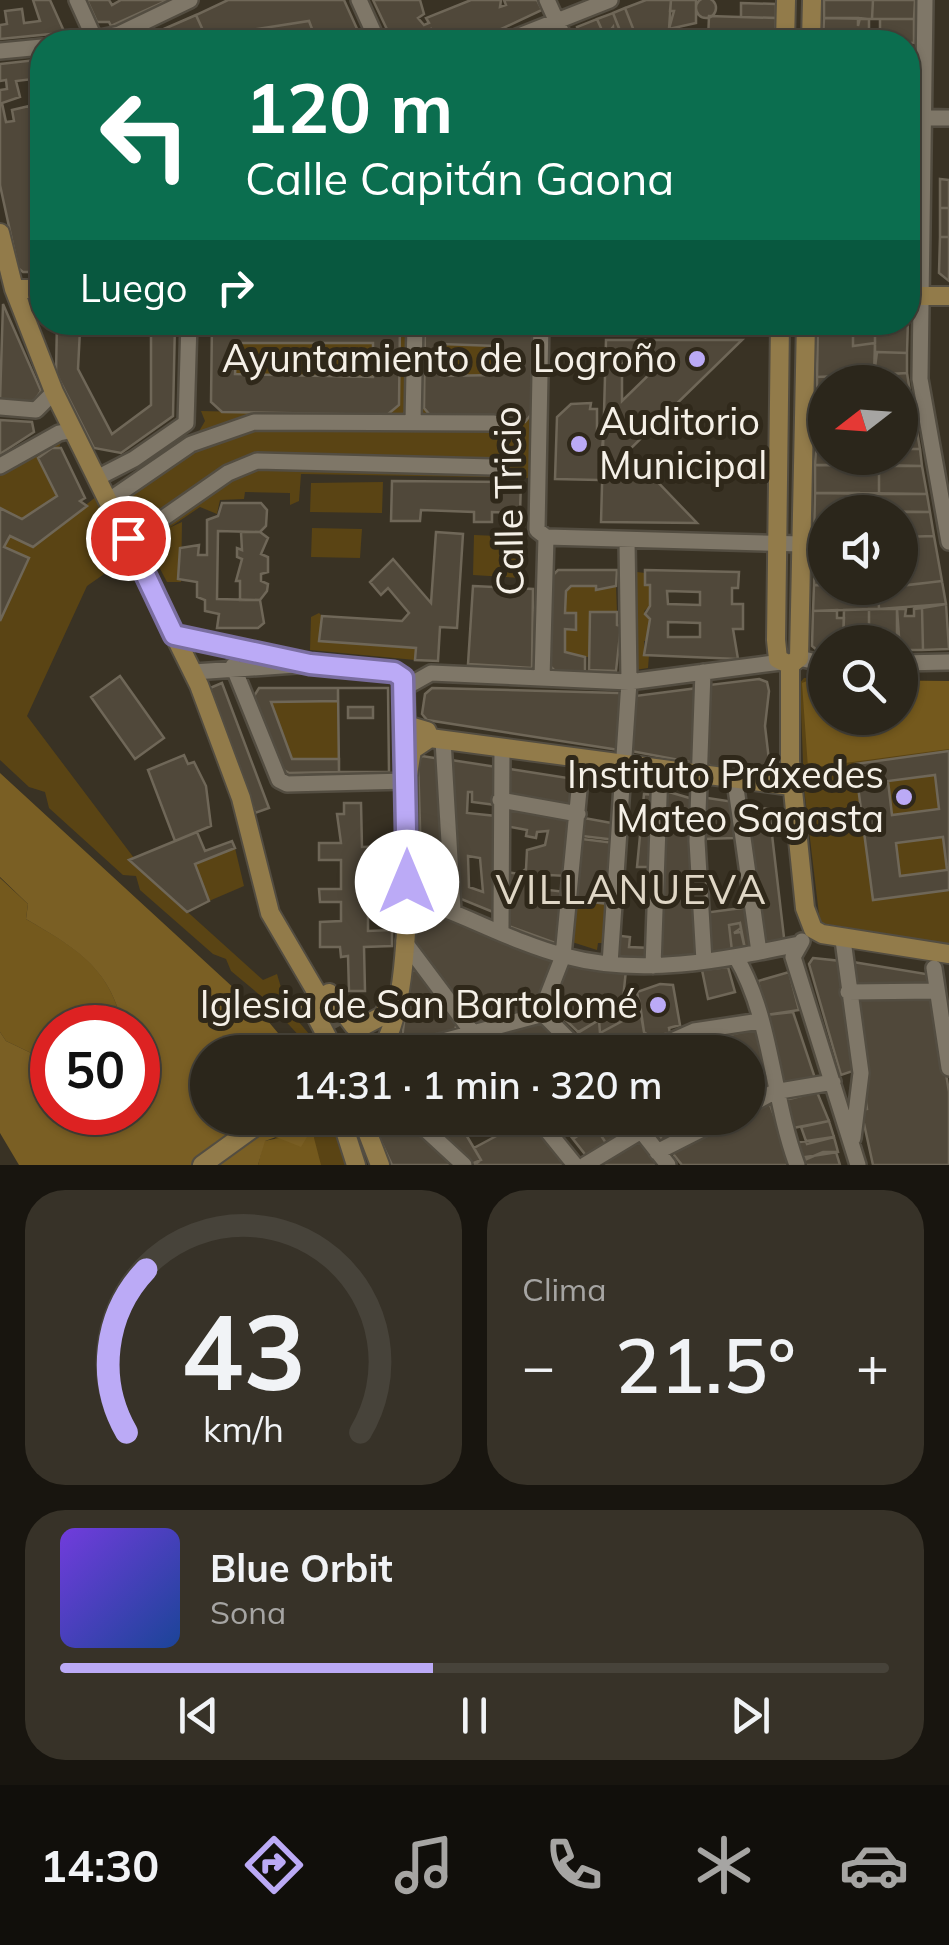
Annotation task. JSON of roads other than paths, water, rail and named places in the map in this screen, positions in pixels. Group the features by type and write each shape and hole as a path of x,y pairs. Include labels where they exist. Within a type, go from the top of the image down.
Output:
{"main road":[{"path":"785,30 786,0"},
{"path":"812,0 812,30"},
{"path":"0,234 7,290 194,672 248,823 270,914 328,1012"},
{"path":"920,296 949,296"},
{"path":"780,335 776,640 790,662"},
{"path":"806,335 802,544 790,662 792,786 805,908 818,932 843,940 949,954"},
{"path":"390,1035 408,896 407,726 427,731 437,739 792,786"},
{"path":"407,781 412,750 437,739"},
{"path":"248,823 261,842 286,920 358,1026 374,1035"},
{"path":"248,823 248,873 262,922 326,1035"},
{"path":"340,1035 382,1016 398,994"},
{"path":"191,1165 232,1135"},
{"path":"202,1165 243,1135"},
{"path":"346,1135 356,1165"},
{"path":"359,1135 369,1165"},
{"path":"369,1135 380,1165"}],"street":[{"path":"77,0 87,30"},
{"path":"119,30 190,0"},
{"path":"359,0 373,30"},
{"path":"547,0 560,30"},
{"path":"535,30 610,0"},
{"path":"920,65 925,0"},
{"path":"0,51 30,47"},
{"path":"920,117 949,118"},
{"path":"187,420 189,335"},
{"path":"413,422 416,335"},
{"name":"Calle Tricio","path":"541,335 537,530 546,537 542,678"},
{"path":"917,335 920,379 949,542"},
{"path":"36,410 54,392"},
{"path":"0,408 36,410 46,421 46,440"},
{"path":"187,420 220,432"},
{"path":"97,478 134,459 187,420"},
{"path":"108,501 191,444 254,422 494,423"},
{"path":"0,466 46,440 74,430"},
{"path":"130,542 228,472 257,461 493,466"},
{"path":"546,537 802,544"},
{"path":"610,964 630,682 627,540"},
{"path":"174,635 310,664 394,672 406,687 407,726"},
{"path":"918,662 949,662"},
{"path":"406,687 430,673 630,682 808,663"},
{"path":"194,672 233,666 310,664"},
{"path":"233,666 275,778 312,790 407,781"},
{"path":"703,672 698,776 704,962"},
{"path":"437,739 453,910"},
{"path":"500,930 502,748"},
{"path":"541,1012 563,956 582,759"},
{"path":"653,966 660,770"},
{"path":"735,781 760,952"},
{"path":"500,800 578,814"},
{"path":"408,896 453,910 563,956 610,964 704,962 799,944 818,932"},
{"path":"843,940 861,1073 852,1147"},
{"path":"404,941 473,1034"},
{"path":"799,944 794,957 858,1165"},
{"path":"736,957 752,984 774,1092 796,1165"},
{"path":"934,968 949,1068"},
{"path":"848,992 936,991"},
{"path":"469,1035 541,1012"},
{"path":"541,1012 564,1035"},
{"path":"690,1035 760,1020"},
{"path":"765,1097 833,1082"},
{"path":"431,1135 464,1165"},
{"path":"551,1135 575,1165"},
{"path":"586,1165 623,1135"},
{"path":"644,1135 662,1158 698,1135"}],"tunnel":[{"path":"328,1012 341,1035"}],"place":[{"name":"Ayuntamiento de Logroño","path":"697,359"},
{"name":"Auditorio Municipal","path":"579,444"},
{"name":"Instituto Práxedes Mateo Sagasta","path":"904,797"},
{"name":"Iglesia de San Bartolomé","path":"658,1005"}],"district":[{"name":"VILLANUEVA","path":"632,890"}]}
